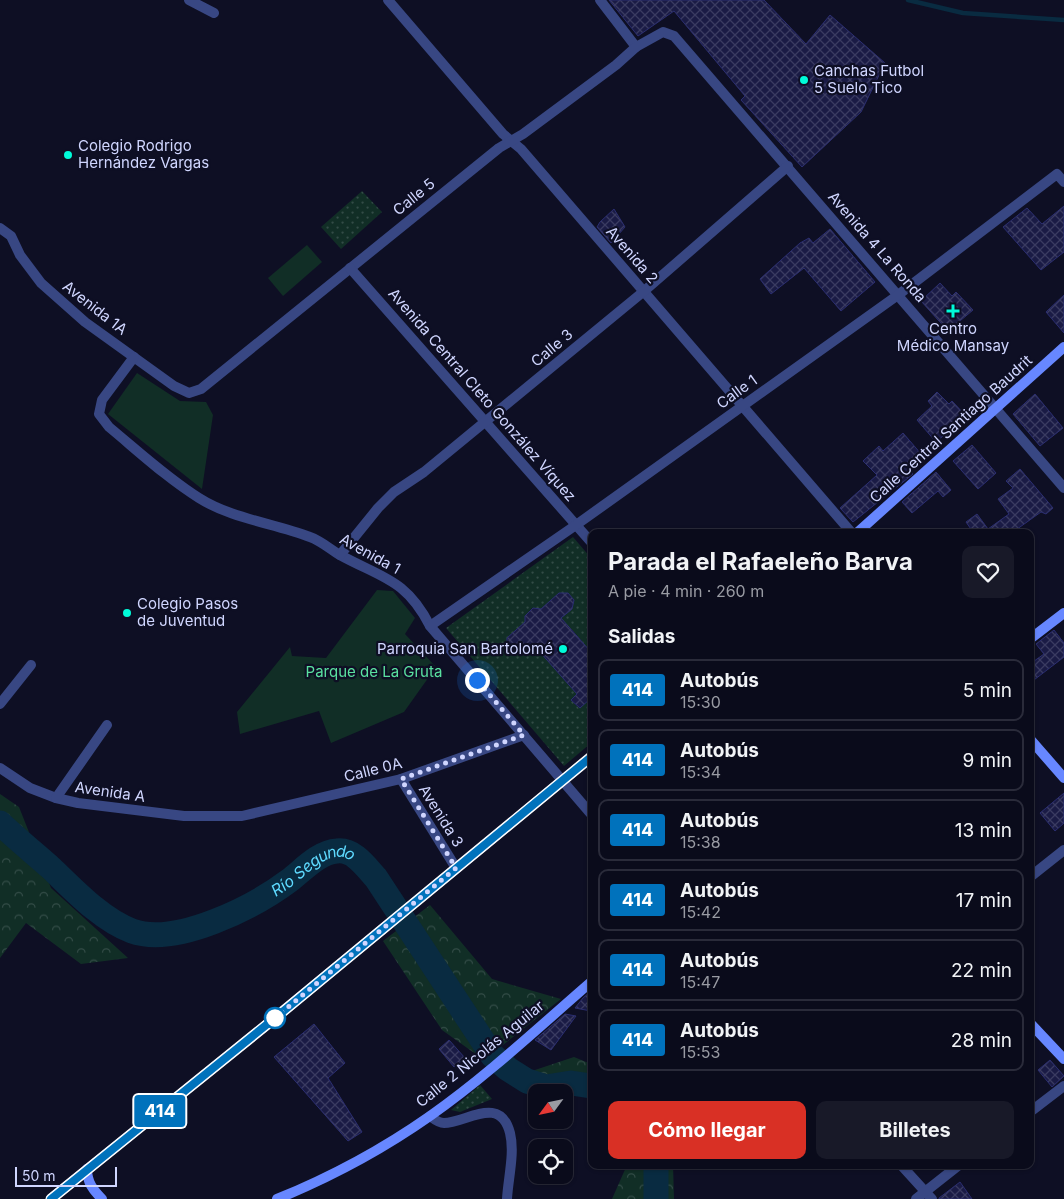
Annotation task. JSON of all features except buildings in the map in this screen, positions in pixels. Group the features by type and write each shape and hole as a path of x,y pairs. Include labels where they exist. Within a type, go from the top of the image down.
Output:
{"main road":[{"name":"Calle Central Santiago Baudrit","path":"861,529 1064,348"},
{"path":"1034,636 1064,613"},
{"path":"1034,744 1064,778"},
{"path":"51,1199 275,1018 588,759"},
{"name":"Calle 2 Nicolás Aguilar","path":"277,1199 327,1177 430,1116 476,1080 588,985"},
{"path":"1034,1027 1064,1059"},
{"path":"87,1169 87,1178 92,1188 102,1199"}],"street":[{"path":"189,0 214,13"},
{"name":"Avenida 2","path":"388,0 503,134 521,149 848,529"},
{"path":"600,0 636,47"},
{"name":"Calle 5","path":"189,393 201,389 499,148 512,141 616,65 636,47 664,32"},
{"name":"Avenida 4 La Ronda","path":"664,32 674,36 1064,488"},
{"name":"Calle 3","path":"340,555 378,508 394,492 424,472 643,292 788,166"},
{"name":"Calle 1","path":"430,626 576,526 1060,178"},
{"name":"Avenida 1A","path":"0,228 12,236 20,255 41,283 85,322 174,386 189,393"},
{"name":"Avenida Central Cleto González Víquez","path":"350,268 487,421 588,539"},
{"name":"Avenida 1","path":"134,357 102,400 99,414 109,427 199,498 225,510 312,538 340,555 380,574 408,592 420,606 430,626 588,810"},
{"path":"0,704 31,665"},
{"path":"56,798 107,725"},
{"name":"Calle 0A","path":"225,815 242,816 401,779 524,735"},
{"name":"Avenida A","path":"0,768 30,788 56,798 184,816 225,815"},
{"name":"Avenida 3","path":"401,779 456,868"},
{"path":"1034,874 1064,850"},
{"path":"1034,1109 1064,1086"},
{"path":"430,1116 436,1121 444,1123 478,1113 494,1114 500,1117 510,1132 511,1143 507,1199"},
{"path":"905,1169 928,1195"},
{"path":"916,1199 928,1195 955,1169"}],"green space":[{"path":"362,191 382,212 341,249 321,227"},
{"path":"307,245 322,262 283,296 268,278"},
{"path":"137,373 180,401 206,402 213,415 202,489 108,414"},
{"path":"573,537 588,554 588,649 572,630 558,618 551,613 532,608 525,616 525,622 507,638 507,645 514,654 521,652 532,643 577,694 571,700 579,708 588,700 588,746 564,766 446,628"},
{"name":"Parque de La Gruta","path":"377,590 393,591 415,618 405,634 436,667 404,712 331,743 319,711 240,734 237,712 290,647 292,656 326,658"},
{"path":"0,794 19,807 51,888 128,958 81,964 26,923 0,958"},
{"path":"430,905 492,979 561,999 484,1060 442,1030 383,941"},
{"path":"574,1057 588,1063 588,1083 529,1072"},
{"path":"480,1085 492,1099 460,1112 451,1110"},
{"path":"625,1169 673,1169 674,1199 612,1199"}],"waterway":[{"path":"908,0 963,13 1064,20"},
{"name":"Río Segundo","path":"0,823 99,912 132,931 150,935 170,934 214,922 275,891 324,855 337,851 349,853 364,864 376,878 492,1055 508,1069 527,1081 546,1087 571,1083 588,1086"},
{"name":"Río Segundo","path":"656,1169 656,1199"}],"bus line":[{"name":"414","path":"51,1199 275,1018 588,759"}],"place":[{"name":"Canchas Futbol 5 Suelo Tico","path":"804,80"},
{"name":"Colegio Rodrigo Hernández Vargas","path":"68,155"},
{"name":"Centro Médico Mansay","path":"953,311"},
{"name":"Colegio Pasos de Juventud","path":"127,613"},
{"name":"Parroquia San Bartolomé","path":"563,649"}],"route":[{"path":"275,1018 456,868 401,779 524,735 477,680"}]}
